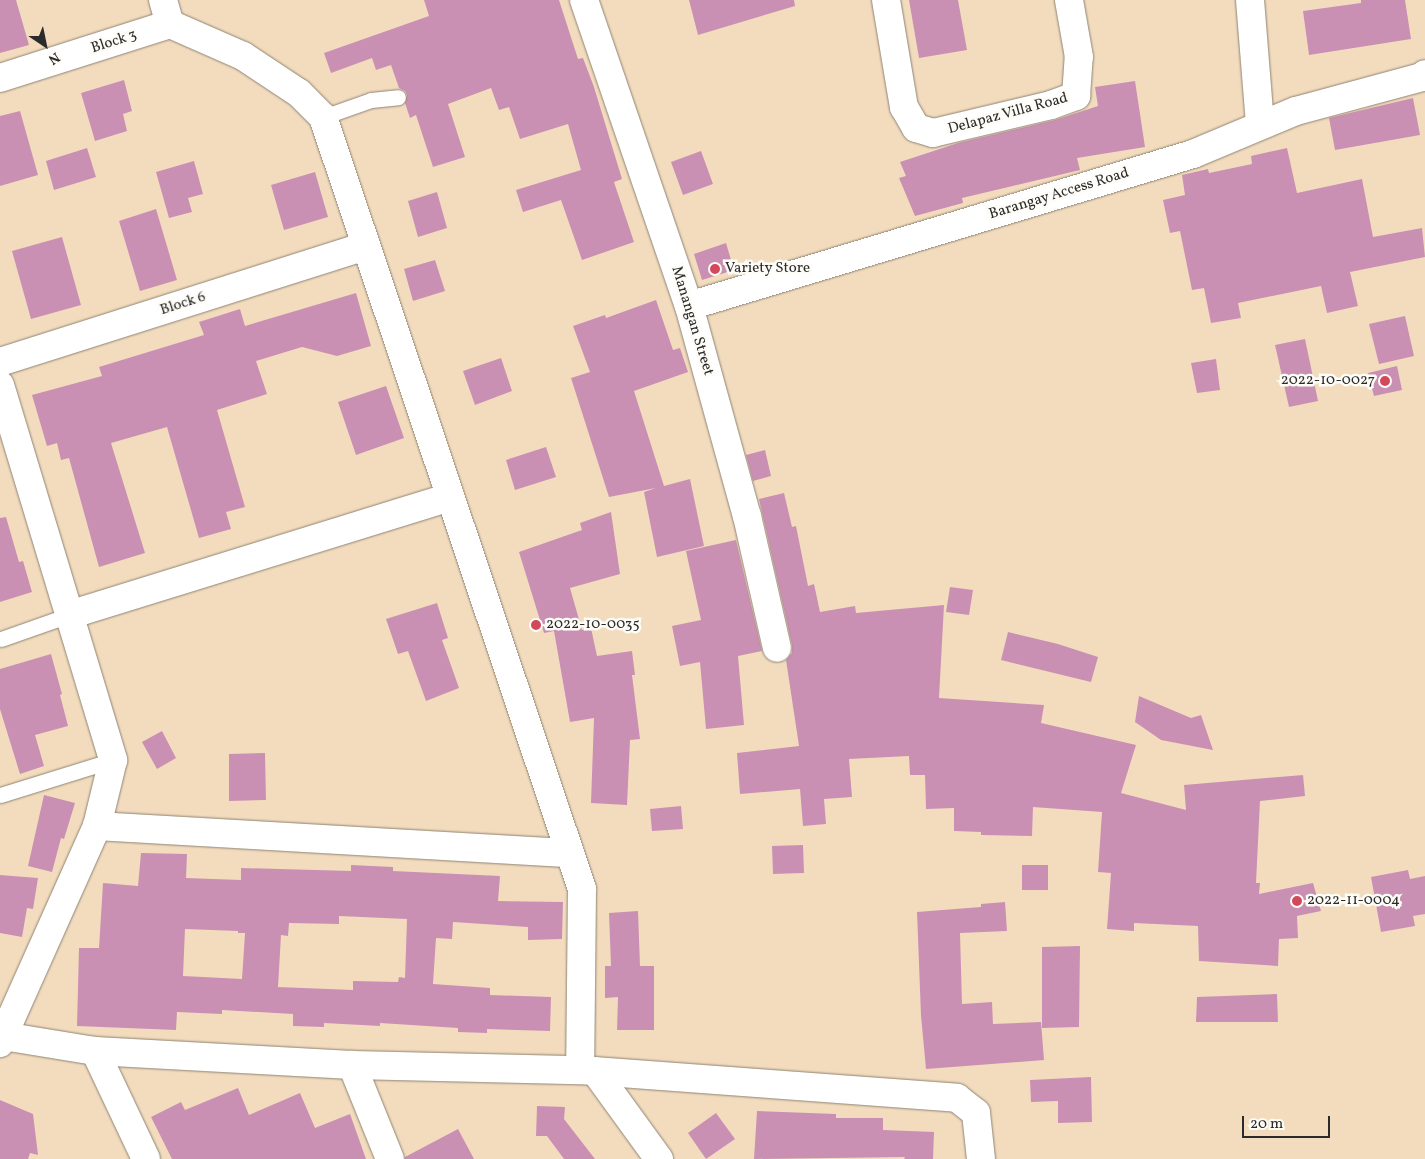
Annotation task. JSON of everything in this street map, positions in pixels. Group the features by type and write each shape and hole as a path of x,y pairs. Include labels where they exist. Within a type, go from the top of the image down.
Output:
{"street":[{"name":"Manangan Street","path":"584,0 689,306 746,516 777,648"},
{"name":"Delapaz Villa Road","path":"886,0 904,107 916,128 933,133 1051,105 1076,96 1078,57 1069,0"},
{"path":"1250,0 1260,124"},
{"path":"167,12 244,56 299,93 323,118 582,889 587,1070 659,1159"},
{"name":"Block 3","path":"0,78 167,12"},
{"name":"Barangay Access Road","path":"689,306 1193,154 1260,124 1296,111 1422,77 1425,74"},
{"name":"Block 6","path":"0,362 366,246"},
{"path":"0,385 113,760 97,826 4,1033 95,1051 352,1065 587,1070 957,1098 976,1113 981,1159"},
{"path":"69,615 450,497"},
{"path":"97,826 569,853"},
{"path":"95,1051 146,1159"},
{"path":"352,1065 390,1159"}],"lane":[{"path":"323,118 371,100 398,97"},
{"path":"1,639 69,615"},
{"path":"0,795 113,760"}],"building":[{"path":"0,0 16,0 29,45 0,53"},
{"path":"424,0 559,0 578,59 583,58 594,87 622,179 614,182 634,242 582,260 561,200 523,212 516,190 581,170 568,124 520,139 509,107 499,110 491,88 448,104 465,157 433,167 416,115 410,118 405,103 407,95 405,91 399,88 391,65 376,70 372,58 331,73 324,53 429,16"},
{"path":"689,0 794,0 795,6 698,35"},
{"path":"909,0 958,0 967,50 919,58"},
{"path":"1361,0 1405,0 1411,39 1309,55 1303,11 1361,3"},
{"path":"124,80 132,111 123,114 127,131 95,141 81,93"},
{"path":"1135,81 1145,147 1077,158 1080,170 962,198 963,203 915,216 899,178 906,176 900,162 958,143 1055,120 1098,106 1095,87"},
{"path":"1413,98 1420,135 1335,150 1329,118"},
{"path":"20,111 38,175 0,186 0,116"},
{"path":"87,148 96,177 54,190 46,161"},
{"path":"1287,148 1297,193 1362,179 1373,237 1422,228 1425,257 1350,272 1358,306 1327,313 1321,286 1238,303 1241,318 1211,323 1204,288 1192,290 1180,231 1170,233 1163,200 1185,195 1182,175 1208,169 1209,173 1252,164 1251,156"},
{"path":"701,151 713,184 683,195 671,162"},
{"path":"194,161 203,194 188,198 192,212 169,218 156,172"},
{"path":"315,172 328,217 284,230 271,185"},
{"path":"437,192 447,228 418,237 408,201"},
{"path":"156,209 177,280 140,291 119,221"},
{"path":"62,237 81,305 31,319 12,251"},
{"path":"726,243 734,270 702,280 694,254"},
{"path":"435,260 445,291 413,301 404,269"},
{"path":"356,293 371,346 337,356 302,347 256,361 267,394 217,410 245,507 226,512 231,529 199,538 167,427 111,443 145,553 99,567 69,458 61,460 57,443 47,446 32,395 102,376 99,367 204,335 199,322 240,309 245,326"},
{"path":"656,300 673,350 680,348 688,372 634,391 664,486 690,479 704,546 657,557 644,492 656,488 609,497 571,378 590,372 573,326 605,315 606,318"},
{"path":"1405,316 1414,356 1379,364 1369,324"},
{"path":"1305,339 1318,401 1289,407 1275,345"},
{"path":"501,358 512,391 475,405 463,371"},
{"path":"1216,359 1220,390 1197,393 1191,363"},
{"name":"2022-10-0027","path":"1397,366 1402,390 1374,396 1368,373"},
{"path":"386,386 404,438 356,455 338,402"},
{"path":"546,447 556,477 515,490 506,460"},
{"path":"765,450 771,476 753,481 746,455"},
{"path":"784,493 792,527 796,526 808,586 814,584 820,612 855,606 856,613 944,605 939,698 1044,705 1041,723 1136,745 1121,793 1186,810 1184,785 1303,775 1305,796 1260,801 1256,883 1260,883 1259,894 1313,883 1321,911 1297,916 1298,938 1279,939 1278,966 1199,961 1198,926 1134,923 1134,931 1107,929 1111,873 1098,872 1102,812 1033,807 1032,836 981,835 981,832 954,831 954,808 926,809 925,775 910,775 909,756 849,759 852,797 824,799 826,824 803,826 800,789 740,794 737,753 799,746 786,660 792,653 792,645 759,499"},
{"path":"611,512 620,574 570,588 582,630 591,628 597,656 632,651 635,675 632,675 640,739 630,740 627,805 591,803 594,718 570,722 554,631 544,633 519,552 582,530 580,523"},
{"path":"6,517 19,562 23,561 32,592 0,602 0,518"},
{"path":"736,540 762,651 738,656 744,725 706,729 700,662 680,666 672,626 701,620 686,551"},
{"path":"950,587 973,590 969,615 946,612"},
{"path":"437,603 448,638 442,640 459,688 426,701 408,651 398,654 386,619"},
{"path":"1008,632 1058,644 1098,657 1091,682 1001,660"},
{"path":"51,654 62,694 60,695 68,726 35,735 44,766 20,774 0,709 0,669"},
{"path":"1139,696 1191,718 1201,715 1213,750 1161,740 1135,722"},
{"path":"162,731 176,758 157,769 142,742"},
{"path":"265,753 266,800 229,801 229,754"},
{"path":"44,795 75,803 64,839 61,838 52,872 28,866"},
{"path":"681,806 683,829 652,831 650,809"},
{"path":"803,845 804,873 773,874 772,846"},
{"path":"141,853 187,854 186,878 241,880 241,868 351,871 351,865 393,867 393,871 500,876 498,901 563,902 562,939 528,940 528,927 453,922 452,939 436,938 433,984 490,988 490,995 551,997 550,1031 487,1029 487,1033 458,1032 458,1028 380,1023 380,1026 324,1023 324,1027 293,1026 293,1014 222,1010 222,1014 177,1012 176,1030 77,1026 79,948 99,948 103,883 138,886","holes":["339,916 407,919 405,978 399,977 398,982 353,981 353,990 278,987 281,935 288,936 289,923 339,924","185,929 238,931 238,933 245,933 242,979 183,976"]},
{"path":"1022,865 1048,865 1048,890 1022,890"},
{"path":"1408,870 1410,879 1425,876 1425,914 1413,916 1415,926 1381,932 1371,877"},
{"path":"0,875 38,878 33,909 27,908 22,937 0,933"},
{"path":"1005,902 1007,931 960,933 962,1004 992,1002 993,1024 1041,1022 1044,1060 926,1069 921,1016 917,912 981,907 981,904"},
{"path":"638,911 640,966 654,966 654,1030 617,1030 618,997 605,998 605,966 611,966 609,913"},
{"path":"1080,946 1079,1027 1042,1028 1042,947"},
{"path":"1277,994 1278,1022 1196,1022 1197,997"},
{"path":"1091,1077 1092,1122 1058,1123 1058,1101 1031,1102 1030,1080"},
{"path":"238,1088 249,1115 300,1093 315,1128 350,1114 366,1159 172,1159 151,1117 181,1102 185,1110"},
{"path":"0,1100 33,1114 38,1155 30,1153 28,1159 0,1159"},
{"path":"537,1106 565,1107 564,1119 595,1159 564,1159 547,1136 536,1136"},
{"path":"757,1111 836,1114 836,1118 883,1118 883,1130 934,1132 933,1159 904,1159 905,1157 754,1159"},
{"path":"716,1113 735,1139 706,1159 688,1133"},
{"path":"458,1129 474,1159 405,1159 405,1157"}],"place":[{"name":"Variety Store","path":"715,269"},
{"name":"2022-10-0027","path":"1385,381"},
{"name":"2022-10-0035","path":"536,625"},
{"name":"2022-11-0004","path":"1297,901"}]}
